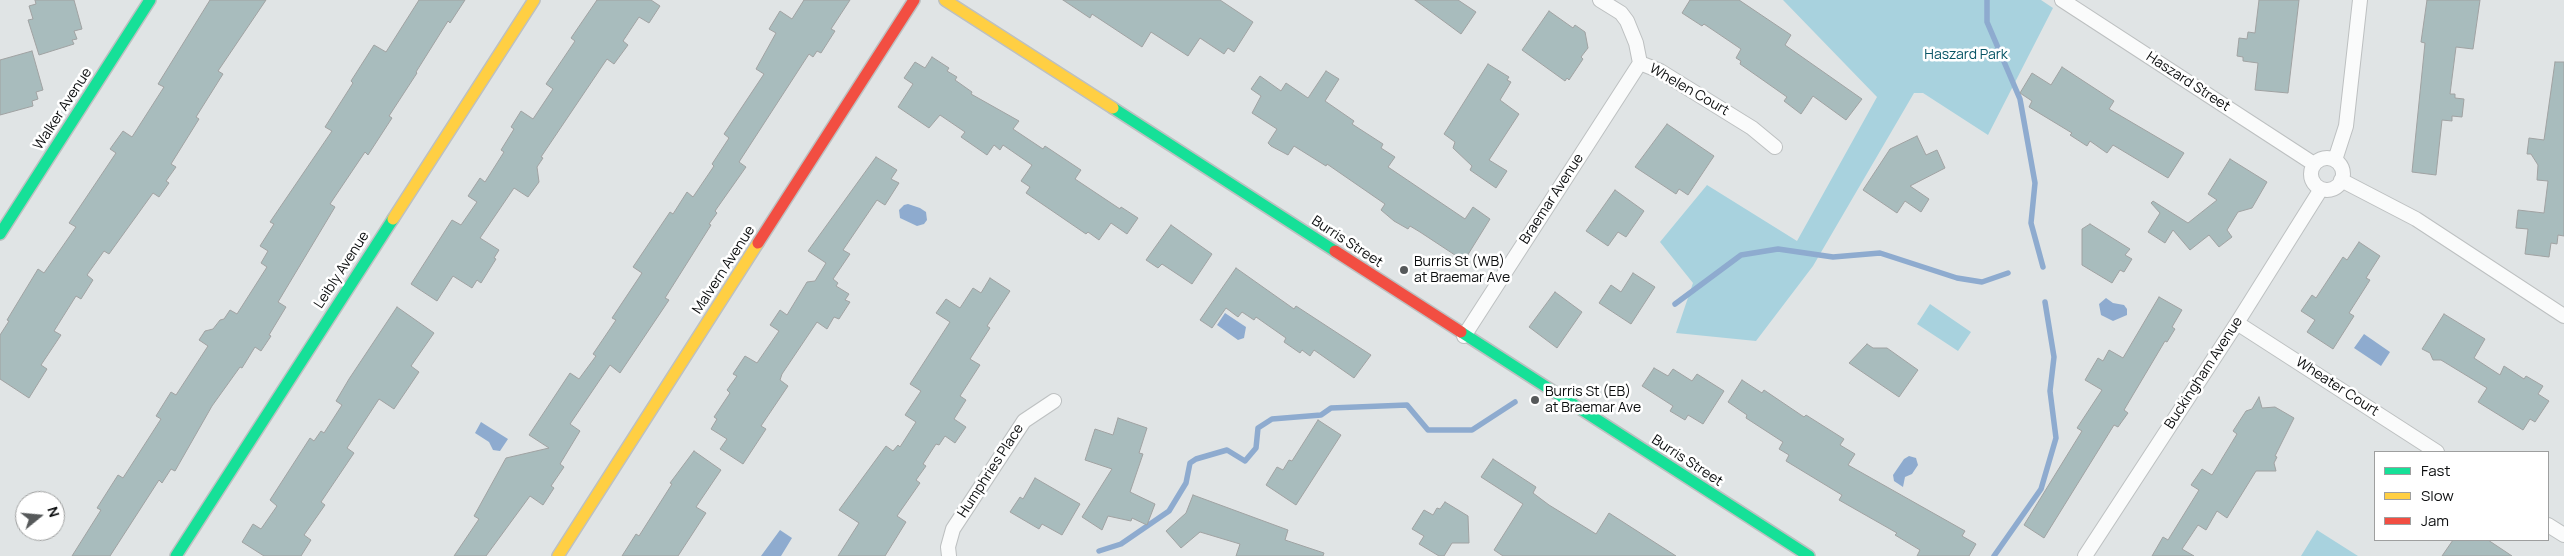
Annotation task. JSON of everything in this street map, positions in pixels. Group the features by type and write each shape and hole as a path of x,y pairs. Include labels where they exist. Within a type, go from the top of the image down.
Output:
{"street":[{"name":"Walker Avenue","path":"0,234 150,0"},
{"name":"Leibly Avenue","path":"176,556 534,0"},
{"name":"Malvern Avenue","path":"558,556 914,0"},
{"name":"Burris Street","path":"945,0 1464,336 1809,556"},
{"name":"Whelen Court","path":"1600,0 1620,13 1627,21 1636,43 1640,63 1660,71 1752,128 1775,147"},
{"name":"Haszard Street","path":"2062,0 2314,164"},
{"path":"2335,160 2346,126 2360,0"},
{"name":"Braemar Avenue","path":"1464,336 1640,63"},
{"path":"2326,158 2335,160 2341,167 2341,180 2330,190 2321,189 2311,179 2314,164 2326,158"},
{"path":"2341,180 2416,219 2564,316"},
{"name":"Buckingham Avenue","path":"2085,556 2237,323 2321,189"},
{"name":"Wheater Court","path":"2237,323 2435,451"},
{"name":"Humphries Place","path":"949,556 948,547 953,529 1024,421 1054,401"},
{"path":"2549,526 2564,535"}],"green space":[{"name":"Haszard Park","path":"1783,0 2041,0 2053,8 1988,135 1923,93 1914,93 1813,266 1756,341 1676,333 1693,283 1660,242 1707,185 1797,241 1877,97"},
{"path":"1930,304 1971,332 1958,351 1917,324"},
{"path":"2317,530 2358,556 2301,556"}],"shaded area":[{"path":"908,204 926,212 927,220 924,224 917,226 900,218 899,210"},
{"path":"2106,298 2113,303 2124,305 2127,309 2127,315 2113,321 2101,315 2099,304"},
{"path":"1225,313 1246,327 1244,338 1238,340 1217,325"},
{"path":"2364,334 2390,352 2381,366 2354,348"},
{"path":"481,422 508,439 500,451 493,450 489,442 475,433"},
{"path":"1909,456 1916,458 1918,465 1912,474 1905,477 1903,487 1894,481 1893,475 1904,459"},
{"path":"780,530 792,538 781,556 761,556"}],"building":[{"path":"35,0 74,0 82,29 74,31 77,39 72,40 74,44 39,55 28,20 33,19 29,6 36,4"},
{"path":"210,0 266,0 218,71 223,74 196,117 199,119 171,164 176,167 166,181 169,183 159,197 153,193 109,254 104,251 87,275 93,280 81,299 76,296 54,331 61,335 41,365 47,369 29,398 0,379 0,335 38,269 44,273 76,227 69,223 116,153 110,149 123,131 132,137 164,87 158,84"},
{"path":"419,0 465,0 450,23 448,21 416,72 389,116 392,118 368,155 365,152 330,204 335,207 278,302 286,307 269,335 271,336 261,351 255,347 242,368 240,367 212,406 175,471 171,469 162,483 159,480 110,556 72,556 101,510 97,508 118,475 123,478 161,419 156,416 171,392 176,395 208,346 199,340 205,331 213,329 220,320 224,319 230,310 237,314 267,267 261,263 268,251 260,246 274,224 270,222 332,131 325,127 353,83 351,81 374,45 386,52"},
{"path":"597,0 651,0 660,6 649,23 639,17 623,41 628,45 614,64 607,59 541,157 543,158 537,167 539,182 528,197 514,188 480,238 499,250 494,258 496,259 481,283 477,280 472,288 453,276 437,301 411,284 452,220 461,225 477,202 468,196 480,178 485,182 504,152 501,150 514,129 511,127 521,111 533,119 553,89 546,84 575,41 571,38"},
{"path":"804,0 850,0 831,29 835,31 821,53 817,51 813,57 809,54 739,162 746,167 715,211 717,213 709,224 711,225 665,298 669,300 620,373 610,365 570,424 580,431 560,464 564,467 551,486 554,488 543,505 530,496 486,556 454,556 479,519 474,516 506,458 549,448 529,435 570,373 579,379 596,356 593,354 616,320 612,318 642,273 633,267 670,212 673,214 687,192 693,197 714,166 712,164 729,138 724,134 764,74 756,69 776,33 769,29 780,11 792,19"},
{"path":"1063,0 1220,0 1253,22 1234,52 1228,48 1224,54 1200,38 1188,56 1151,32 1142,47 1092,14 1090,18"},
{"path":"1415,0 1458,0 1476,12 1461,34"},
{"path":"1690,0 1739,0 1791,35 1785,45 1862,99 1846,120 1813,96 1801,114 1784,101 1787,97 1740,64 1741,61 1736,58 1741,49 1704,24 1702,26 1682,13"},
{"path":"2259,0 2299,0 2288,93 2255,90 2258,63 2243,61 2243,57 2237,56 2239,38 2247,39 2248,32 2255,33"},
{"path":"2427,0 2480,0 2473,49 2456,47 2450,94 2455,94 2455,98 2464,99 2462,117 2452,116 2452,121 2442,120 2436,175 2412,172 2425,43 2421,42"},
{"path":"1549,11 1573,28 1575,25 1585,32 1588,48 1569,80 1567,78 1565,81 1522,50"},
{"path":"32,51 43,90 36,92 38,99 32,101 33,106 0,115 0,60"},
{"path":"932,57 949,68 947,71 957,77 955,80 972,92 971,94 1019,121 1013,129 1043,149 1045,146 1081,170 1075,179 1120,209 1121,207 1138,218 1127,234 1111,223 1099,240 1088,232 1086,234 1026,193 1030,187 1021,181 1032,165 1003,145 1000,150 994,145 987,155 961,137 965,132 940,115 929,128 898,107 913,84 904,78 915,62 925,68"},
{"path":"2555,62 2564,62 2564,236 2558,235 2557,244 2551,243 2549,257 2525,254 2528,229 2516,228 2518,210 2544,213 2548,181 2537,180 2538,165 2531,154 2527,154 2529,138 2544,140"},
{"path":"1488,64 1509,77 1507,80 1511,82 1500,100 1519,114 1489,160 1507,171 1496,188 1470,170 1472,166 1453,148 1455,142 1444,134"},
{"path":"2062,67 2114,101 2109,109 2184,153 2168,178 2113,145 2107,153 2090,141 2087,146 2070,135 2072,133 2029,107 2032,101 2020,93 2032,73 2051,85"},
{"path":"1326,71 1339,79 1325,101 1354,121 1352,124 1383,144 1381,148 1395,157 1388,167 1465,219 1473,207 1490,219 1464,261 1410,226 1408,229 1394,221 1381,210 1385,204 1327,164 1326,166 1294,146 1288,155 1268,143 1277,129 1252,113 1261,96 1251,89 1260,76 1281,91 1286,83 1308,98"},
{"path":"1667,124 1714,156 1688,195 1679,189 1676,194 1635,167"},
{"path":"1917,136 1926,155 1937,150 1945,168 1910,186 1929,199 1921,212 1905,201 1897,213 1863,190 1890,149"},
{"path":"876,157 897,170 891,179 899,183 885,205 877,200 843,250 850,254 833,279 838,283 836,286 849,294 845,300 850,302 839,319 834,317 827,329 817,322 782,374 780,380 788,386 761,426 766,429 743,464 720,449 727,439 711,429 717,419 714,417 730,393 727,390 737,376 733,374 745,356 757,363 779,331 770,325 780,310 787,315 807,282 815,281 826,263 808,251"},
{"path":"2230,159 2267,182 2252,208 2238,212 2227,230 2232,237 2219,247 2209,235 2190,250 2173,230 2165,243 2148,232 2160,213 2151,203 2153,201 2188,223 2217,200 2208,194"},
{"path":"1615,190 1644,211 1626,237 1618,232 1608,246 1586,231"},
{"path":"2090,224 2130,249 2125,255 2132,259 2124,272 2120,270 2112,283 2082,265 2082,229"},
{"path":"1171,225 1212,254 1192,284 1162,264 1158,268 1146,260"},
{"path":"2359,242 2380,256 2366,278 2370,280 2349,313 2354,316 2333,349 2307,332 2315,320 2301,311 2312,295 2316,298 2343,257 2347,260"},
{"path":"1236,268 1294,309 1296,306 1371,355 1354,378 1314,350 1310,356 1302,350 1300,353 1284,342 1286,338 1256,317 1254,320 1242,312 1238,317 1226,308 1212,328 1200,320"},
{"path":"1633,273 1655,287 1631,324 1599,303 1611,285 1621,292"},
{"path":"990,278 1010,291 987,326 990,328 970,359 980,365 960,396 966,400 954,419 966,427 955,443 945,436 939,445 936,444 923,464 926,466 916,480 920,483 897,516 906,522 885,556 838,556 859,523 839,510 886,446 893,451 898,445 900,447 916,422 905,415 921,391 910,384 950,322 936,313 946,299 960,308 973,288 981,293"},
{"path":"1555,292 1582,312 1557,348 1529,327"},
{"path":"2159,297 2182,310 2172,327 2175,329 2167,342 2165,341 2124,410 2128,413 2118,427 2114,425 2044,538 2024,525 2082,431 2077,428 2102,390 2085,380 2098,358 2103,361 2109,350 2123,358"},
{"path":"397,307 434,333 411,366 419,372 394,409 379,399 347,448 354,453 321,502 325,505 304,535 311,540 301,556 264,556 242,542 253,524 261,529 277,506 270,500 310,438 314,441 321,431 324,433 342,405 336,401"},
{"path":"2444,314 2485,339 2474,358 2500,375 2504,366 2524,379 2526,376 2543,386 2538,394 2549,401 2535,422 2530,419 2523,430 2478,402 2487,388 2441,360 2433,360 2430,353 2422,349"},
{"path":"1867,344 1873,348 1887,348 1918,370 1899,397 1849,363"},
{"path":"1654,368 1668,376 1673,369 1692,381 1697,374 1724,391 1703,424 1688,415 1685,420 1670,411 1673,406 1642,386"},
{"path":"1742,380 1762,393 1764,390 1804,417 1806,415 1844,439 1840,445 1855,454 1848,465 1965,531 1962,536 1976,544 1969,556 1917,556 1920,550 1895,535 1897,533 1839,500 1842,495 1786,461 1789,455 1779,449 1783,442 1746,418 1747,415 1728,402"},
{"path":"2259,397 2262,408 2275,407 2294,418 2275,456 2277,457 2274,463 2276,471 2256,471 2227,518 2217,511 2206,530 2198,525 2182,549 2194,556 2152,556 2163,537 2168,540 2199,490 2191,485 2202,469 2212,475 2237,434 2233,431 2246,411 2252,409"},
{"path":"1118,418 1147,428 1139,453 1143,454 1130,492 1155,504 1147,525 1132,518 1131,521 1108,516 1102,530 1082,517 1112,469 1085,460 1095,429 1113,435"},
{"path":"1318,420 1341,435 1296,505 1266,485 1277,467 1283,470 1289,460 1292,461"},
{"path":"694,451 721,470 696,507 706,513 678,556 622,556 636,534 639,536 672,484 670,483"},
{"path":"1493,459 1536,487 1533,493 1549,505 1596,534 1609,513 1676,556 1503,556 1494,550 1523,504 1481,477"},
{"path":"1035,478 1080,504 1062,535 1042,524 1039,529 1010,512 1020,497 1023,499"},
{"path":"1193,495 1288,530 1285,540 1324,553 1323,556 1236,556 1240,544 1200,532 1181,548 1166,531 1186,513"},
{"path":"1445,502 1468,516 1469,543 1452,543 1444,556 1439,556 1419,544 1424,536 1412,529 1424,510 1433,515 1437,508 1440,509"},
{"path":"2452,541 2490,541 2512,556 2442,556"}],"waterway":[{"path":"1987,0 1987,22 2020,99 2035,183 2031,223 2043,267"},
{"path":"1675,304 1741,255 1778,249 1833,257 1880,253 1957,278 1982,282 2008,273"},
{"path":"1994,556 2041,489 2056,438 2050,391 2054,357 2045,302"},
{"path":"1099,551 1121,544 1169,511 1186,483 1190,463 1196,459 1227,450 1245,461 1256,448 1258,428 1272,419 1321,415 1331,408 1407,405 1428,430 1472,430 1515,402"}],"traffic: fast":[{"path":"0,234 150,0"},
{"path":"1113,108 1335,251"},
{"path":"176,556 393,219"},
{"path":"1461,332 1809,556"}],"traffic: slow":[{"path":"393,219 534,0"},
{"path":"945,0 1113,108"},
{"path":"558,556 758,243"}],"traffic: jam":[{"path":"758,243 914,0"},
{"path":"1335,251 1461,332"}],"place":[{"name":"Burris St (WB) at Braemar Ave","path":"1404,270"},
{"name":"Burris St (EB) at Braemar Ave","path":"1535,400"}]}
